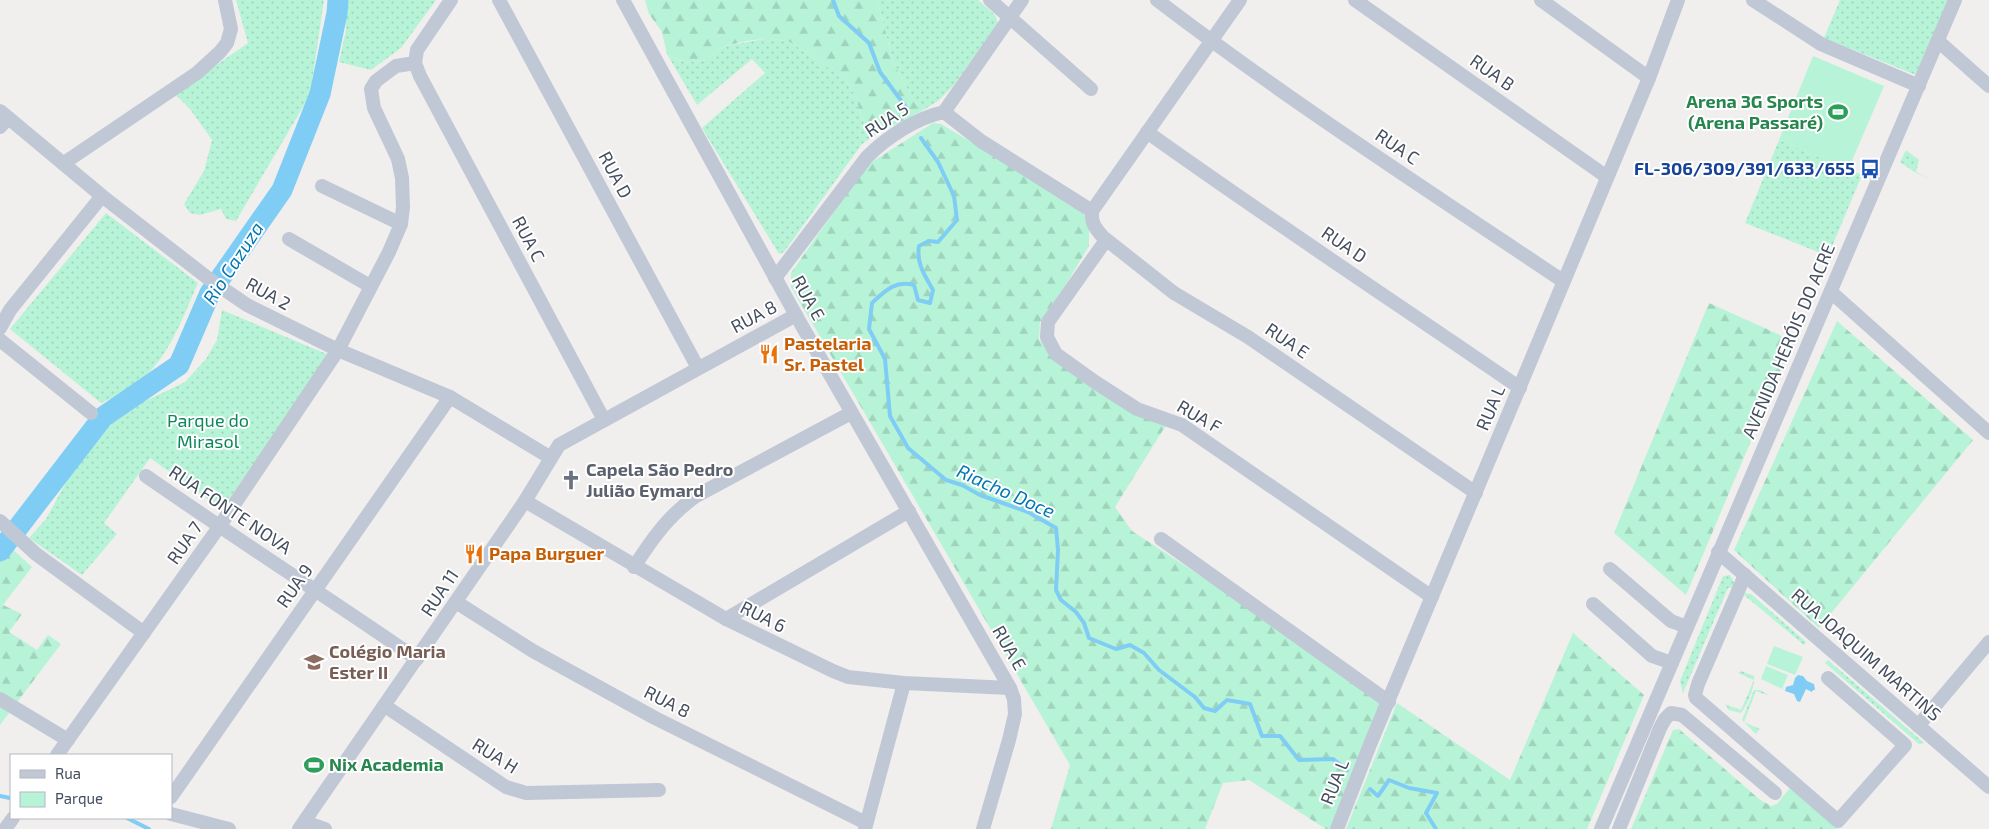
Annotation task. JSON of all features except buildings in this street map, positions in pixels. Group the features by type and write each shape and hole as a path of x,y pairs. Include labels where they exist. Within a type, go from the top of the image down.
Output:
{"street":[{"path":"64,163 197,73 220,52 227,43 231,30 225,0"},
{"path":"417,70 417,50 451,0"},
{"name":"RUA D","path":"499,0 698,368"},
{"name":"RUA E","path":"623,0 775,278 1010,688 1014,699 1015,714 983,829"},
{"path":"990,0 1092,89"},
{"path":"1022,0 944,112 981,141 1092,211 1240,0"},
{"path":"1157,0 1210,41"},
{"name":"RUA B","path":"1355,0 1608,177"},
{"path":"1541,0 1649,78"},
{"name":"RUA L","path":"1337,829 1563,281 1649,78 1678,0"},
{"path":"1752,0 1769,5 1821,44 1919,86"},
{"name":"AVENIDA HERÓIS DO ACRE","path":"1601,829 1955,0"},
{"name":"RUA C","path":"1210,41 1563,281"},
{"path":"1938,41 1989,86"},
{"name":"RUA 7","path":"58,754 219,527 338,350 389,252 401,224 403,207 402,178 398,159 374,108 371,89 376,82 396,66 417,70"},
{"name":"RUA C","path":"417,70 604,420"},
{"name":"RUA 5","path":"775,278 876,147 927,116 944,112"},
{"name":"RUA 2","path":"3,119 64,163 102,196 230,294 256,310 338,350 450,397 551,458"},
{"name":"RUA D","path":"1147,132 1237,197 1520,388"},
{"path":"322,186 401,224"},
{"path":"0,328 10,310 102,196"},
{"name":"RUA E","path":"1092,211 1092,220 1095,228 1106,240 1174,293 1248,337 1476,493"},
{"path":"289,239 370,286"},
{"name":"RUA F","path":"1106,240 1048,322 1046,337 1056,354 1095,382 1137,408 1182,425 1432,597"},
{"path":"1830,292 1989,433"},
{"name":"RUA 8","path":"551,458 559,446 796,315"},
{"path":"0,340 91,413"},
{"name":"RUA 9","path":"172,796 450,397"},
{"path":"634,567 652,539 681,506 696,496 851,413"},
{"name":"RUA 11","path":"302,825 525,501 551,458"},
{"name":"RUA FONTE NOVA","path":"146,476 417,659"},
{"name":"RUA 6","path":"525,501 634,567 726,619 833,672 848,676 904,683 1010,688"},
{"path":"726,619 909,512"},
{"path":"3,523 27,547 144,633"},
{"path":"1161,540 1389,702"},
{"name":"RUA JOAQUIM MARTINS","path":"1718,552 1989,787"},
{"path":"1610,569 1672,622 1687,627"},
{"path":"1745,575 1698,684 1695,694 1696,698 1838,821 1905,744 1828,678"},
{"name":"RUA 8","path":"456,602 533,651 655,718 866,826"},
{"path":"1593,604 1652,656 1672,663"},
{"path":"1918,726 1989,642"},
{"path":"866,826 904,683"},
{"path":"0,700 68,740"},
{"name":"RUA H","path":"385,706 500,783 515,791 526,793 659,790"},
{"path":"1619,829 1660,728 1671,713 1682,715 1774,793"},
{"path":"172,814 229,829"},
{"path":"302,825 325,829"}],"green space":[{"path":"236,0 324,0 310,95 236,221 226,219 221,209 200,215 190,213 184,204 204,171 212,140 190,109 175,94 248,43"},
{"path":"345,0 436,0 401,48 371,70 339,62 346,30"},
{"path":"645,0 877,0 894,64 920,112 872,137 862,119 856,97 844,78 790,42 769,38 746,41 725,46 707,59 686,63 667,54 662,32 649,14"},
{"path":"877,0 978,0 995,15 998,23 953,86 938,101 920,112 894,64"},
{"path":"1840,0 1948,0 1916,75 1824,38"},
{"path":"769,38 790,42 844,78 856,97 862,119 872,137 862,144 784,252 779,254 702,128 765,73 752,59 697,105 667,54 686,63 707,59 725,46"},
{"path":"1813,56 1884,86 1848,170 1779,140"},
{"path":"933,123 941,124 1003,161 1084,214 1089,228 1089,246 1065,286 1040,322 1039,340 1139,411 1168,422 1115,507 1132,531 1387,698 1335,829 1326,829 1249,780 1223,783 1205,829 1051,829 1070,765 791,287 791,273 862,172 872,162"},
{"path":"1779,140 1862,175 1828,256 1745,223"},
{"path":"1906,150 1919,160 1916,172 1930,179 1916,173 1900,162"},
{"path":"106,213 198,283 172,340 155,366 121,394 101,403 10,329"},
{"path":"1709,303 1793,341 1686,595 1614,533"},
{"name":"Parque do Mirasol","path":"222,310 329,355 222,509 150,458 104,523 117,534 82,575 29,538 46,519 71,473 111,424 137,405 185,382 206,359 217,340"},
{"path":"1837,321 1973,440 1819,628 1734,550"},
{"path":"9,546 32,567 3,605 22,614 9,632 37,650 48,635 61,644 0,725 0,550"},
{"path":"1730,575 1735,584 1734,587 1728,588 1683,693 1680,681 1723,576"},
{"path":"1743,594 1751,594 1806,642 1804,645"},
{"path":"1573,633 1644,695 1587,829 1346,829 1397,703 1510,780"},
{"path":"1774,646 1803,657 1795,675 1767,664"},
{"path":"1828,660 1923,742 1920,745 1825,663"},
{"path":"1766,666 1788,675 1782,689 1761,679"},
{"path":"1741,671 1754,676 1754,680 1738,673"},
{"path":"1754,680 1748,702 1740,713 1729,710 1725,704 1741,710"},
{"path":"1754,690 1760,690 1770,696 1756,691 1744,722 1742,720"},
{"path":"1744,722 1760,729 1756,734"},
{"path":"1679,729 1759,799 1771,806 1777,804 1790,788 1838,829 1631,829 1673,730"}],"water":[{"path":"1798,675 1803,676 1807,681 1814,684 1815,690 1812,692 1806,689 1800,702 1797,701 1794,694 1785,691 1786,687 1793,685"}],"waterway":[{"name":"Rio Cazuza","path":"0,551 103,417 179,365 210,293 282,190 320,94 338,0"},
{"name":"Riacho Doce","path":"833,0 839,16 869,43 880,72 908,110"},
{"name":"Riacho Doce","path":"921,138 938,162 954,196 957,220 938,242 929,241 919,246 920,264 933,290 930,303 918,300 914,285 896,285 872,303 869,329 885,359 890,416 908,448 946,480 962,485 980,495 1028,512 1056,528 1058,550 1056,590 1061,600 1076,612 1084,623 1089,638 1116,649 1130,645 1144,653 1159,670 1195,697 1204,708 1215,711 1227,700 1250,704 1262,736 1280,736 1299,760 1333,759 1347,770"},
{"name":"Riacho Doce","path":"1370,789 1378,796 1389,780 1409,788 1437,793 1426,813 1436,829"},
{"path":"0,796 10,798"},
{"path":"129,819 149,829"}],"place":[{"name":"Arena 3G Sports (Arena Passaré)","path":"1838,112"},
{"name":"FL-306/309/391/633/655","path":"1870,169"},
{"name":"Pastelaria Sr. Pastel","path":"769,354"},
{"name":"Capela São Pedro Julião Eymard","path":"571,480"},
{"name":"Papa Burguer","path":"474,554"},
{"name":"Colégio Maria Ester II","path":"314,662"},
{"name":"Nix Academia","path":"314,765"}]}
